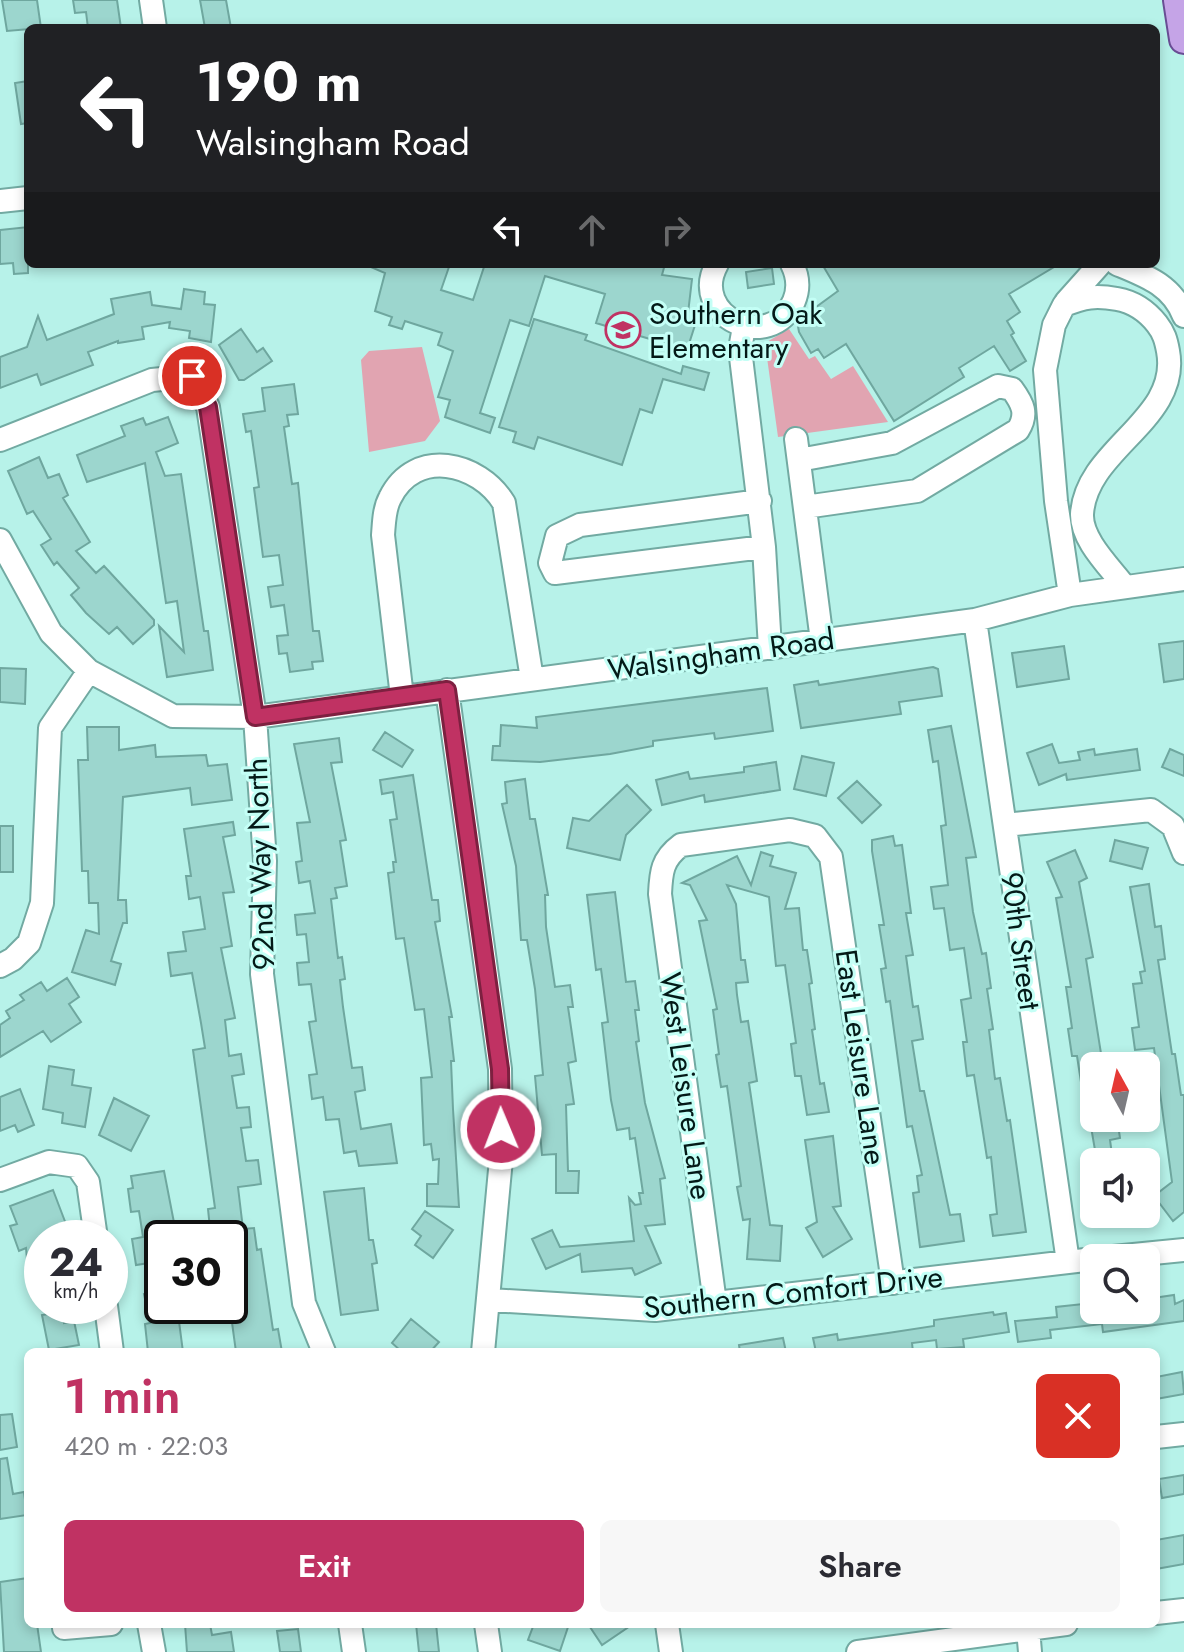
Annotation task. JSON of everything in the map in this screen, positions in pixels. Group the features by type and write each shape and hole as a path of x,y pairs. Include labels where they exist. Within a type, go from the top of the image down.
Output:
{"main road":[{"path":"1178,0 1184,39"}],"street":[{"path":"151,0 154,24"},
{"path":"0,201 24,198"},
{"path":"716,268 711,283 712,298 730,321 744,327 771,325 791,307 797,281 793,268"},
{"path":"1070,595 1056,501 1045,370 1054,325 1064,305 1096,268"},
{"path":"1126,268 1162,284 1179,302 1184,316"},
{"path":"1064,305 1091,294 1129,301 1147,312 1164,332 1170,364 1160,400 1104,461 1089,487 1082,515 1087,537 1125,587"},
{"path":"744,327 740,349 760,501 770,648"},
{"path":"1168,376 1184,350"},
{"name":"92nd Way North","path":"0,440 152,380 192,376 208,407 255,717 265,861 262,974 304,1303 322,1348"},
{"path":"805,507 917,491 1018,430 1025,420 1024,409 1012,389 998,386 892,443 797,450 822,641"},
{"path":"402,697 383,535 385,514 395,490 412,474 432,467 466,468 493,485 504,503 532,679"},
{"path":"555,573 550,563 557,536 580,525 760,501"},
{"name":"Walsingham Road","path":"0,540 51,633 89,671 173,716 255,717 822,641 975,620 1070,595 1184,579"},
{"path":"531,575 764,547"},
{"name":"90th Street","path":"975,620 1068,1262"},
{"path":"0,966 13,959 29,943 42,903 50,728 89,671"},
{"path":"447,690 500,1069 501,1159 484,1348"},
{"path":"1005,825 1151,810 1173,826 1184,853"},
{"name":"East Leisure Lane","path":"661,869 669,854 681,845 790,830 815,836 831,857 893,1283"},
{"name":"West Leisure Lane","path":"661,869 664,925 715,1303"},
{"path":"0,1180 49,1162 77,1166 88,1182 93,1220"},
{"path":"1160,1252 1184,1250"},
{"name":"Southern Comfort Drive","path":"490,1300 655,1310 1080,1261"},
{"path":"108,1324 111,1348"},
{"path":"1160,1437 1184,1434"},
{"path":"1160,1613 1184,1610"},
{"path":"150,1628 154,1652"},
{"path":"351,1628 354,1652"},
{"path":"487,1628 490,1652"},
{"path":"668,1628 671,1652"},
{"path":"858,1652 1029,1641 1057,1628"}],"shaded area":[{"path":"789,329 809,359 815,356 831,379 853,366 888,422 778,437 765,343"},
{"path":"422,347 440,421 425,441 369,452 361,360 369,351"}],"building":[{"path":"2,0 37,0 40,24 24,24 24,30 7,31"},
{"path":"73,0 117,0 120,24 88,24 86,12 75,13"},
{"path":"200,0 226,0 230,24 204,24"},
{"path":"24,82 24,124 21,124 15,83"},
{"path":"24,227 24,268 28,268 28,273 14,274 13,263 0,264 0,230"},
{"path":"373,268 449,268 441,290 473,300 484,268 664,268 662,275 692,279 687,322 695,325 687,350 596,323 605,294 545,276 529,326 510,320 480,413 495,418 490,433 445,417 450,400 438,397 453,351 438,345 442,333 405,321 402,329 389,325 392,317 375,311 385,273"},
{"path":"772,268 774,284 748,288 746,272"},
{"path":"824,268 1052,268 1009,294 1020,312 1007,321 1026,361 1010,371 994,346 959,368 964,377 894,421 846,344 824,358 818,349 811,353 799,332 797,321 838,291"},
{"path":"184,289 205,292 204,304 215,305 211,342 189,338 190,331 169,328 170,322 142,327 144,339 118,341 88,352 93,365 41,385 37,374 0,388 0,357 27,347 38,316 47,340 114,314 111,299 150,292 152,305 181,309"},
{"path":"534,319 587,335 585,340 681,374 683,366 709,373 704,390 663,379 652,413 640,409 622,465 538,437 534,449 513,442 516,432 499,427"},
{"path":"241,329 257,352 263,348 272,361 244,380 239,380 219,345"},
{"path":"294,384 298,414 287,415 289,426 284,427 292,484 298,483 313,631 319,631 323,661 312,662 313,669 290,672 287,653 279,654 277,636 288,635 284,605 271,607 268,587 283,585 279,555 263,557 254,488 259,487 251,431 246,432 243,414 265,411 262,388"},
{"path":"168,417 178,443 156,452 165,476 181,474 204,631 208,631 213,670 167,677 159,626 184,652 177,601 166,603 145,463 87,482 77,455 125,436 121,426 143,418 146,425"},
{"path":"39,457 48,478 59,474 68,495 63,498 90,542 76,551 96,573 104,566 154,620 154,625 133,644 117,627 109,634 86,613 71,595 79,588 57,562 54,565 41,545 51,539 33,511 27,514 8,471"},
{"path":"1184,641 1184,679 1164,682 1159,644"},
{"path":"1064,646 1069,679 1017,687 1012,653"},
{"path":"933,667 938,669 942,696 899,702 901,714 801,728 794,685 818,681 819,685"},
{"path":"0,668 26,669 25,704 0,702"},
{"path":"767,688 773,731 715,739 714,733 653,741 653,746 610,754 540,762 492,760 493,746 500,746 501,725 537,728 536,717"},
{"path":"951,726 976,857 966,858 973,912 982,954 986,953 991,988 987,989 993,1029 989,1030 995,1079 1000,1078 1007,1121 1010,1120 1026,1232 993,1236 990,1215 997,1214 991,1157 987,1158 974,1075 967,1076 963,1042 967,1042 961,1000 971,998 964,948 950,950 944,908 934,909 931,887 948,885 941,826 946,825 938,761 933,762 928,730"},
{"path":"87,727 119,727 119,750 155,745 156,757 206,755 208,766 227,764 232,800 192,805 190,788 123,797 118,900 126,900 127,923 123,923 111,961 121,964 115,985 72,972 86,930 99,934 98,903 89,903 88,871 82,871 78,760 88,760"},
{"path":"385,732 413,750 402,767 373,750"},
{"path":"339,738 342,762 331,763 346,840 340,841 347,886 335,888 337,898 331,899 338,958 342,957 345,979 340,980 343,1007 352,1068 362,1067 365,1090 355,1092 361,1129 391,1124 397,1163 359,1166 356,1151 344,1153 339,1119 326,1120 323,1097 312,1099 309,1075 317,1074 309,1022 316,1021 311,984 299,985 297,963 309,962 306,934 297,935 295,915 315,913 310,881 299,883 296,862 302,861 297,823 310,822 294,744"},
{"path":"1052,744 1059,763 1080,760 1078,752 1094,749 1095,755 1137,749 1140,770 1067,780 1066,774 1039,785 1027,753"},
{"path":"1170,749 1184,755 1184,776 1162,767"},
{"path":"802,756 834,763 826,796 794,789"},
{"path":"776,762 780,790 705,802 704,795 662,805 656,780 688,772 690,779 744,772 744,767"},
{"path":"413,775 432,900 438,900 440,921 435,922 452,1017 449,1017 454,1061 451,1061 459,1207 427,1206 427,1184 438,1184 439,1159 433,1160 431,1144 424,1145 421,1078 432,1077 424,1009 415,1010 404,938 396,939 388,873 394,872 393,862 396,862 390,820 397,819 393,792 382,794 380,780"},
{"path":"525,779 530,819 535,819 548,895 545,895 546,927 555,987 570,985 573,1007 568,1007 576,1061 568,1063 574,1104 566,1105 568,1171 579,1171 578,1193 556,1193 556,1154 542,1155 535,1076 543,1075 535,989 527,940 521,940 516,866 502,804 507,803 505,782"},
{"path":"857,781 881,805 862,823 838,798"},
{"path":"627,785 651,810 626,835 620,860 567,848 573,818 589,821"},
{"path":"233,822 235,835 223,837 234,892 223,893 232,946 221,948 235,1018 225,1020 229,1056 241,1054 244,1074 232,1076 237,1108 249,1107 251,1127 241,1128 246,1161 258,1160 261,1184 238,1187 242,1220 209,1220 208,1209 215,1208 193,1050 205,1048 192,973 171,976 168,953 186,951 183,932 205,929 200,897 189,899 186,876 191,876 184,829"},
{"path":"0,826 13,826 13,872 0,872"},
{"path":"893,836 895,846 902,845 911,913 906,913 913,955 906,956 913,1007 918,1006 923,1039 912,1041 920,1091 924,1091 950,1215 960,1214 964,1241 920,1247 913,1193 919,1192 917,1176 922,1175 912,1126 907,1127 890,1001 886,1002 881,969 886,968 879,925 884,925 872,851 872,840"},
{"path":"1115,840 1148,848 1142,869 1110,861"},
{"path":"1075,850 1087,878 1079,882 1093,957 1086,959 1101,1052 1080,1052 1080,1076 1077,1056 1072,1056 1068,1029 1072,1028 1066,987 1071,987 1056,898 1062,897 1047,862"},
{"path":"761,852 773,856 770,866 796,873 785,909 799,908 803,950 807,950 812,983 809,984 815,1029 812,1030 820,1084 824,1083 829,1112 807,1115 801,1076 795,1076 791,1044 796,1043 785,965 776,966 769,897 727,885 736,904 741,960 745,960 748,982 736,983 737,995 741,1022 748,1021 757,1081 749,1083 770,1225 782,1226 780,1261 747,1259 750,1219 743,1220 737,1187 741,1186 727,1086 721,1087 716,1055 719,1054 713,1010 717,1009 699,921 707,920 690,885 682,883 737,856 751,885"},
{"path":"1149,884 1155,927 1161,926 1165,959 1158,960 1172,1054 1175,1054 1181,1095 1184,1095 1184,1212 1173,1221 1160,1204 1160,1191 1172,1182 1160,1093 1160,1052 1155,1052 1154,1048 1135,1050 1132,1028 1139,1027 1133,984 1142,983 1140,972 1145,971 1130,887"},
{"path":"615,892 626,982 635,981 639,1010 635,1010 639,1041 636,1042 645,1103 665,1178 660,1179 665,1224 645,1226 661,1263 635,1275 632,1268 582,1272 580,1254 546,1269 532,1239 552,1230 560,1247 634,1241 629,1198 635,1205 641,1204 639,1193 643,1193 635,1138 630,1139 629,1128 617,1130 611,1100 602,1023 608,1022 601,969 596,970 587,895"},
{"path":"67,978 79,997 69,1004 81,1022 51,1042 43,1031 0,1057 0,1025 10,1018 6,1011 24,1000 20,995 41,982 47,991"},
{"path":"49,1066 74,1070 72,1085 91,1088 85,1127 62,1123 63,1113 43,1109"},
{"path":"20,1089 34,1125 18,1132 15,1125 0,1131 0,1097"},
{"path":"114,1098 149,1116 131,1151 99,1135"},
{"path":"1092,1132 1119,1132 1120,1138 1110,1140 1111,1148 1095,1148"},
{"path":"833,1136 841,1206 833,1207 852,1239 823,1257 806,1228 817,1222 805,1140"},
{"path":"164,1171 174,1220 144,1220 144,1264 136,1265 132,1239 143,1237 139,1211 131,1212 128,1189 133,1188 131,1176"},
{"path":"364,1188 369,1240 373,1240 377,1263 372,1264 378,1310 341,1315 324,1192"},
{"path":"53,1190 64,1220 24,1220 24,1249 19,1251 10,1226 17,1224 10,1206"},
{"path":"425,1211 453,1230 433,1258 415,1245 421,1236 412,1229"},
{"path":"254,1228 257,1250 261,1249 273,1330 278,1329 281,1348 235,1348 232,1324 248,1324 248,1229"},
{"path":"1174,1295 1175,1304 1184,1300 1184,1321 1103,1332 1102,1324 1160,1324 1160,1297"},
{"path":"1080,1304 1080,1324 1102,1324 1050,1330 1051,1338 1018,1342 1015,1321 1057,1317 1056,1307"},
{"path":"1006,1313 1009,1332 963,1339 964,1347 950,1348 937,1348 936,1340 912,1343 913,1348 815,1348 813,1338 837,1334 838,1340 888,1333 934,1326 934,1320"},
{"path":"411,1319 439,1342 434,1348 398,1348 392,1343"},
{"path":"44,1324 75,1324 79,1345 49,1348"},
{"path":"145,1324 179,1324 182,1348 148,1348"},
{"path":"783,1338 785,1348 739,1348 739,1345"},
{"path":"1182,1372 1184,1394 1160,1398 1160,1376"},
{"path":"12,1414 17,1447 0,1450 0,1415"},
{"path":"7,1458 13,1494 24,1492 24,1515 0,1519 0,1459"},
{"path":"1184,1475 1184,1494 1162,1498 1160,1479"},
{"path":"1184,1535 1184,1564 1160,1568 1160,1539"},
{"path":"24,1579 24,1628 38,1628 41,1652 4,1652 0,1582"},
{"path":"185,1628 211,1628 212,1635 231,1632 234,1652 187,1652"},
{"path":"416,1628 436,1628 439,1652 419,1652"},
{"path":"532,1628 568,1628 560,1651 528,1640"},
{"path":"591,1628 627,1628 602,1645"},
{"path":"298,1629 301,1652 280,1652 277,1631"}],"place":[{"name":"Southern Oak Elementary","path":"623,330"}],"route":[{"path":"192,376 208,407 255,717 447,690 500,1069 501,1129"}]}
